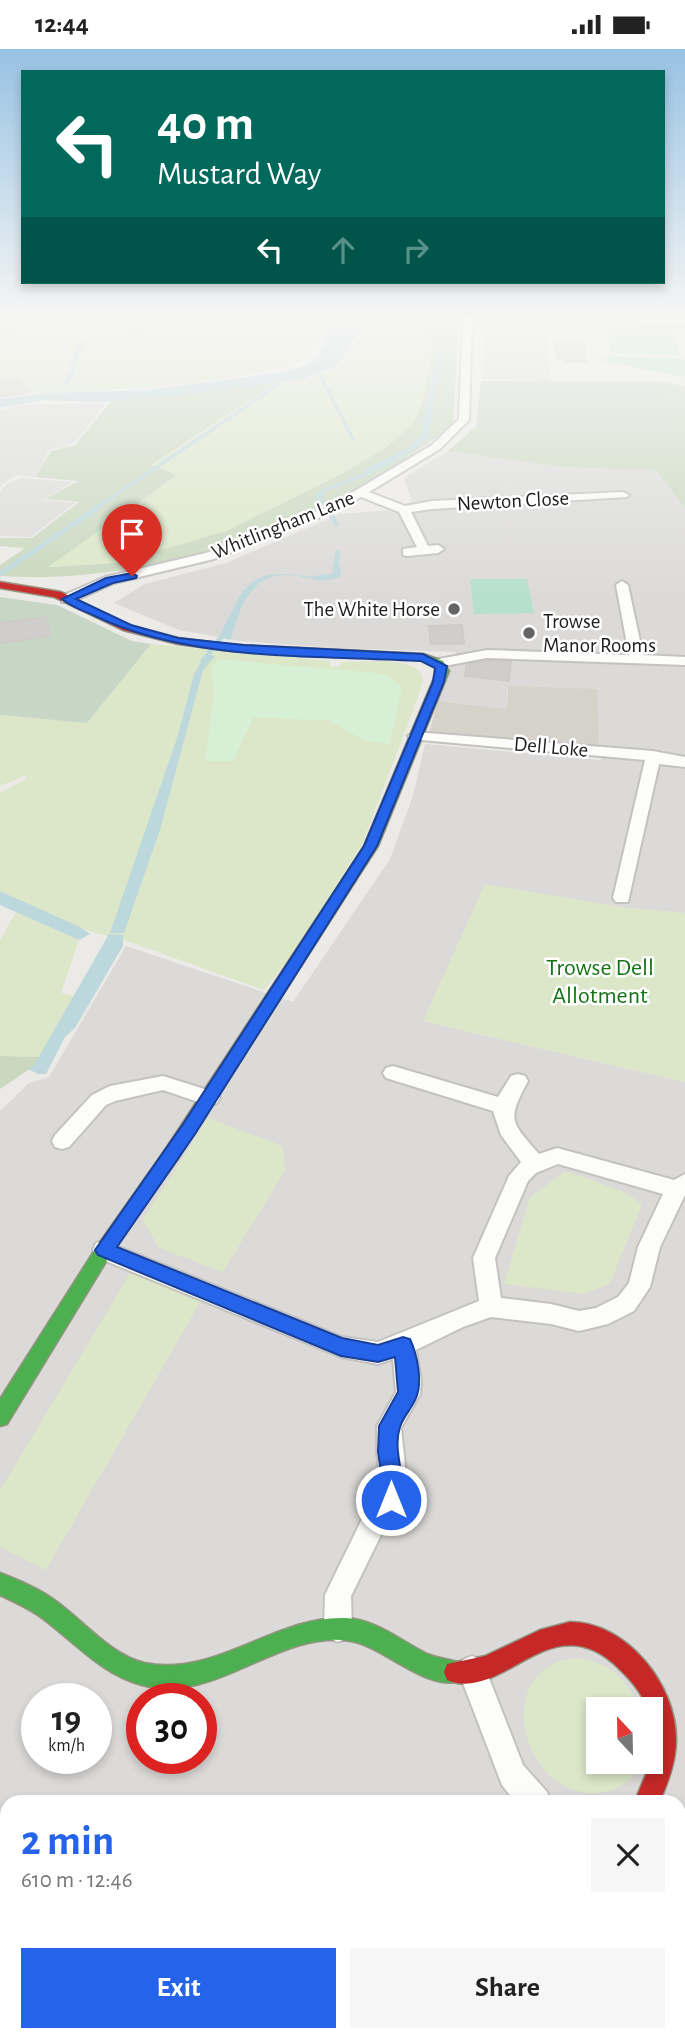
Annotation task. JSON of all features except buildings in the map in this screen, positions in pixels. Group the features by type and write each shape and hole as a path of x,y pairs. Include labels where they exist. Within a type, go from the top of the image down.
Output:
{"street":[{"name":"Whitlingham Lane","path":"67,599 110,580 210,556 329,510 436,447 461,424 462,411"},
{"path":"361,493 404,510 424,550"},
{"name":"Newton Close","path":"404,510 432,505 623,495"},
{"path":"407,552 438,549"},
{"path":"7,585 42,590 136,631 201,645 418,657 439,663 487,654 685,661"},
{"path":"622,585 637,659"},
{"path":"0,1417 104,1250 210,1098 371,846 443,671 439,663"},
{"name":"Dell Loke","path":"415,736 653,756 685,762"},
{"path":"622,898 653,756"},
{"path":"393,1073 504,1107"},
{"path":"518,1081 504,1107 504,1115 511,1131 535,1164"},
{"path":"62,1141 99,1100 110,1094 163,1083 210,1098"},
{"path":"104,1250 341,1347 378,1353 491,1307 551,1314 579,1321 600,1317 626,1304 639,1287 649,1247 667,1205 681,1186 557,1156 535,1164 520,1176 484,1258 491,1307"},
{"path":"338,1628 338,1595 372,1526 391,1500 394,1485 389,1452 389,1426 408,1394 409,1381 403,1345"},
{"path":"0,1584 45,1606 114,1660 146,1675 173,1677 205,1670 241,1659 302,1632 338,1628 356,1629 446,1672 498,1664 555,1635 573,1633 593,1636 625,1655 653,1687 668,1727 669,1749 665,1770 652,1795"},
{"path":"472,1670 512,1775 529,1795"}],"shaded area":[{"path":"0,411 100,411 80,437 68,446 49,450 35,477 17,475 0,486"},
{"path":"448,451 562,467 657,471 685,509 685,913 627,908 423,1021 685,1082 685,1795 0,1795 0,1111 29,1083 49,1077 126,946 293,1002 390,859 413,796 425,744 601,760 596,689 507,689 507,709 438,701 456,652 336,648 240,641 179,630 114,603 145,584 226,563 340,514 391,510 412,502 404,478"},
{"path":"21,478 73,482 42,500 75,503 31,537 0,536 0,492 8,483"},
{"path":"403,584 441,585 444,615 405,615"},
{"path":"508,686 597,689 600,754 428,736 438,701 507,709"}],"green space":[{"path":"103,411 233,411 151,465 177,475 48,567 116,563 226,531 338,476 388,446 413,423 419,411 454,411 453,425 351,491 296,518 239,540 181,558 121,570 60,576 0,576 0,565 25,548 0,546 0,538 32,538 79,502 45,499 78,481 35,477 51,451 75,445"},
{"path":"234,411 418,411 413,423 388,446 338,476 226,531 116,563 46,567 177,475 150,466"},
{"path":"478,411 669,411 676,427 476,428"},
{"path":"668,411 685,411 685,509 657,471 562,467 448,451 474,428 675,427"},
{"path":"470,579 527,579 534,613 474,614"},
{"path":"0,597 57,605 132,641 151,644 87,723 0,715"},
{"path":"151,644 330,661 330,666 340,667 341,662 395,662 414,668 422,674 423,681 416,703 412,706 415,706 362,844 294,952 264,990 124,940 88,931 0,891 0,793 25,780 26,775 0,786 0,715 87,723"},
{"path":"219,659 387,674 402,687 390,744 365,741 329,720 253,718 233,761 205,761 214,693 211,668"},
{"name":"Trowse Dell Allotment","path":"485,884 627,908 685,913 685,1082 423,1021"},
{"path":"16,912 79,940 61,993 74,996 39,1057 0,1056 0,940"},
{"path":"0,1056 39,1057 34,1066 0,1089"},
{"path":"208,1118 283,1146 285,1170 223,1272 159,1248 143,1220"},
{"path":"566,1171 622,1191 642,1204 610,1283 585,1294 504,1284 530,1197"},
{"path":"130,1273 202,1299 46,1570 0,1547 0,1490"},
{"path":"578,1658 601,1665 617,1675 635,1697 586,1697 586,1775 634,1775 621,1786 585,1793 562,1784 543,1768 530,1747 524,1722 526,1698 536,1677 564,1660"}],"water":[{"path":"427,411 433,411 429,438 418,447 394,463 326,491 322,499 327,503 321,506 315,496 328,487 385,463 423,438"},
{"path":"334,565 340,565 341,576 330,580 283,575 259,583 244,602 231,640 220,638 241,596 253,582 263,577 284,574 328,577 333,575"},
{"path":"206,654 215,656 203,670 160,830 124,933 110,933 178,735 194,674"},
{"path":"0,891 90,934 79,940 0,905"},
{"path":"109,934 123,935 123,946 75,1028 65,1037 46,1074 38,1074 28,1069 34,1065"}],"waterway":[{"path":"93,510 240,411"},
{"path":"339,411 353,439"},
{"path":"366,471 413,447 421,438 427,411"},
{"path":"317,497 330,510"},
{"path":"0,574 96,509"},
{"path":"328,509 336,524"},
{"path":"318,578 334,576 338,553"},
{"path":"203,661 222,636 245,592"}],"traffic: fast":[{"path":"298,651 423,657 439,663 443,671 371,846 349,880"},
{"path":"0,1417 104,1250 171,1155"},
{"path":"0,1584 42,1604 104,1654 143,1674 170,1678 196,1675 271,1645 322,1629 362,1632 427,1665 455,1672"}],"traffic: slow":[{"path":"171,1155 349,880"}],"traffic: jam":[{"path":"0,585 57,594 127,628 178,641 232,648 298,651"},
{"path":"455,1672 485,1667 540,1641 570,1633 593,1637 614,1649 646,1682 657,1700 663,1719 663,1760 650,1795"}],"place":[{"name":"The White Horse","path":"454,609"},
{"name":"Trowse Manor Rooms","path":"529,633"}],"route":[{"path":"132,576 110,580 67,599 127,628 178,641 244,648 423,657 442,666 443,671 371,846 189,1129 104,1250 341,1347 378,1353 403,1345 409,1381 408,1394 389,1426 389,1452 394,1485 391,1500"}]}
